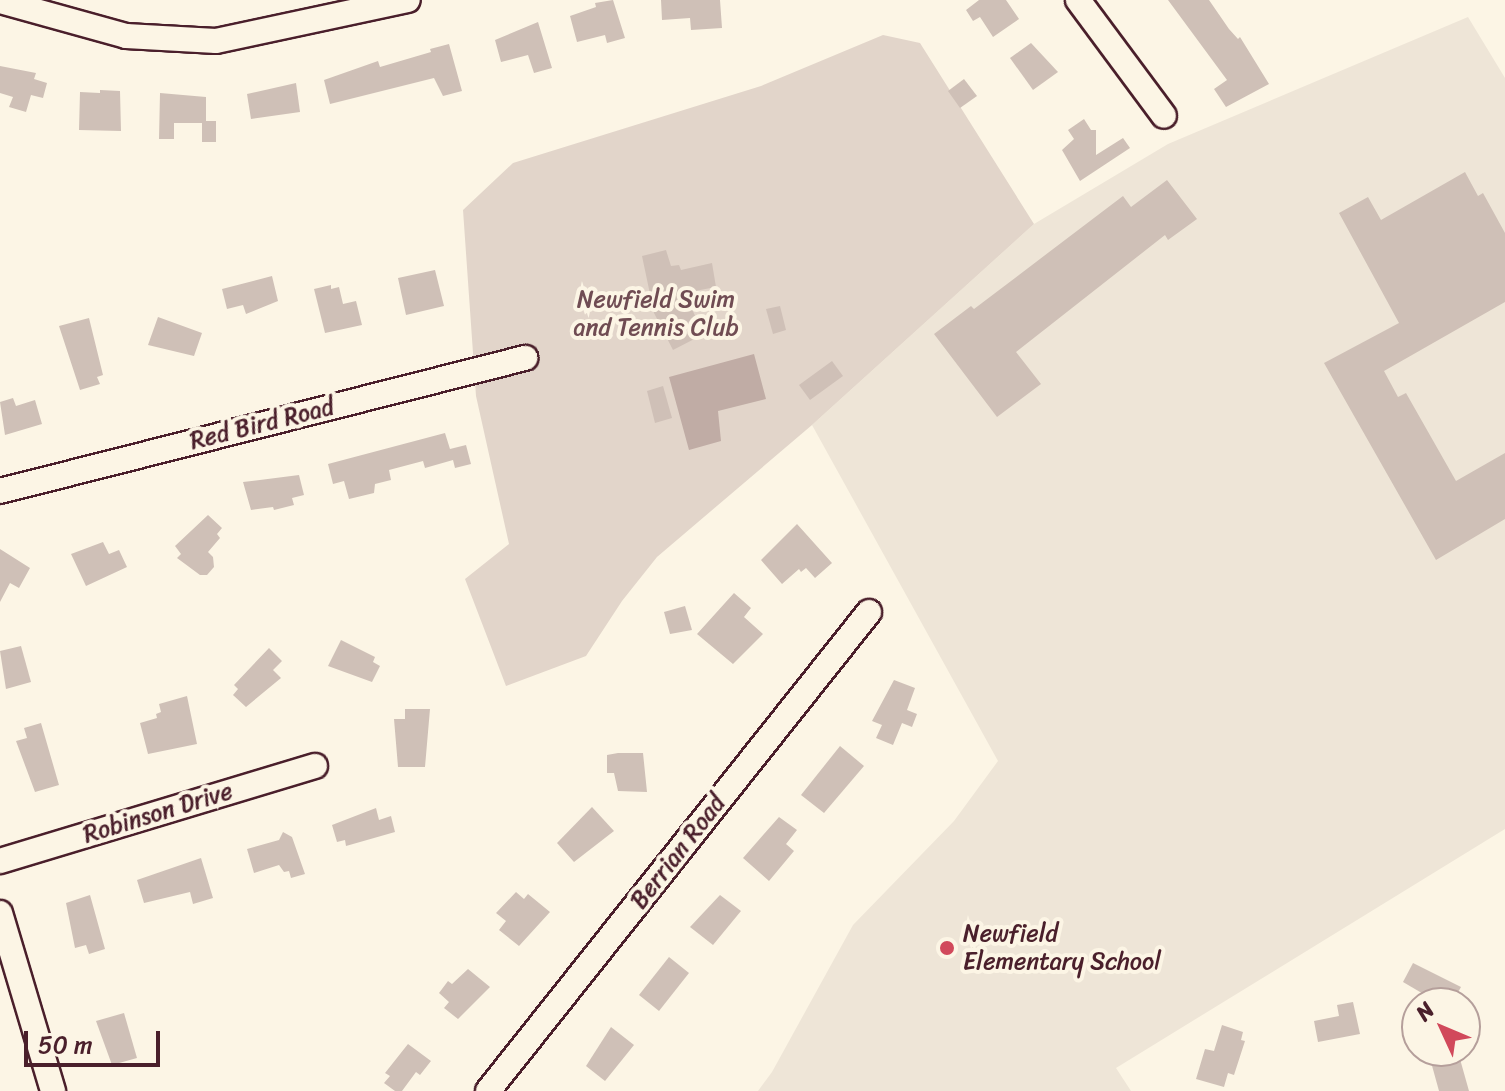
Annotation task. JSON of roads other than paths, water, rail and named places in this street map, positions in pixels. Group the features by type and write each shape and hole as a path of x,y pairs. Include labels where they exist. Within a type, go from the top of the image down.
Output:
{"street":[{"path":"0,1 126,36 216,41 408,0"},
{"path":"1078,0 1164,116"},
{"name":"Red Bird Road","path":"0,491 525,358"},
{"name":"Berrian Road","path":"488,1091 869,612"},
{"name":"Robinson Drive","path":"0,861 315,766"},
{"path":"0,913 53,1091"}],"place":[{"name":"Newfield Elementary School","path":"947,948"}],"park label":[{"name":"Newfield Swim and Tennis Club","path":"656,314"}]}
